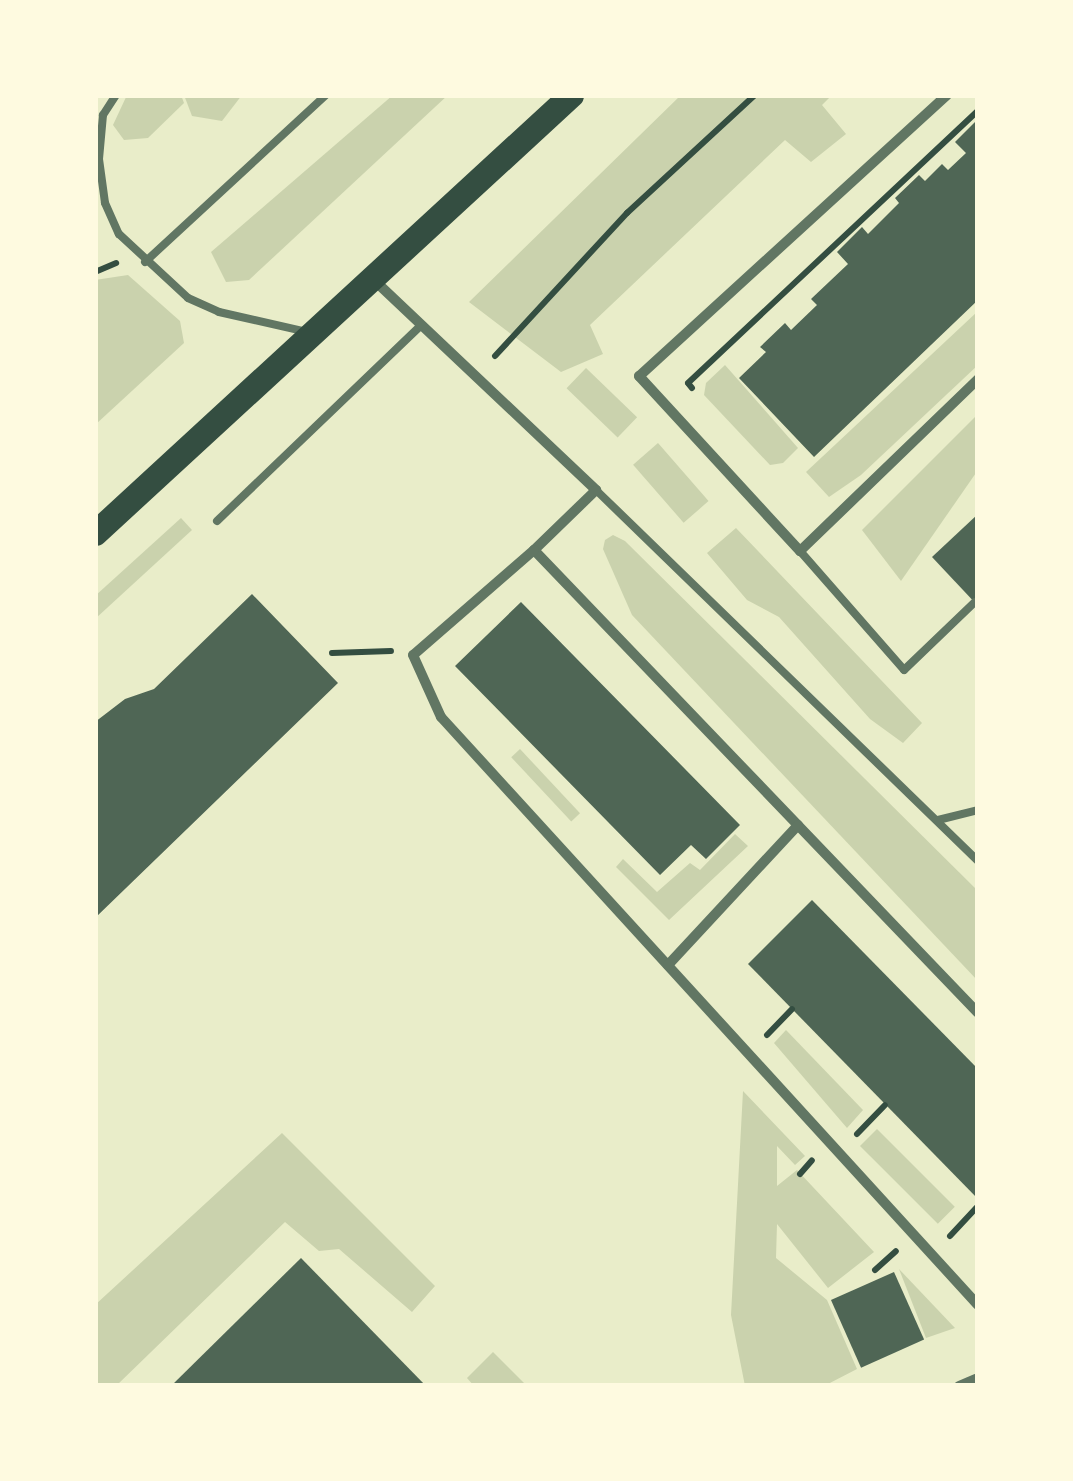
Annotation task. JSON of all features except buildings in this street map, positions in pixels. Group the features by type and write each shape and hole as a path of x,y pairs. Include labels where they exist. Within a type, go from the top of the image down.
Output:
{"main road":[{"path":"95,533 317,334 572,95"}],"street":[{"path":"947,95 639,376 800,551 978,379"},
{"path":"374,280 596,490 534,550 412,655 440,718 978,1306"},
{"path":"534,550 978,1012"},
{"path":"668,965 798,825"},
{"path":"959,1386 978,1378"}],"lane":[{"path":"116,95 104,115 99,159 104,204 119,234 188,298 219,312 317,334"},
{"path":"145,262 326,95"},
{"path":"217,521 420,326"},
{"path":"596,490 978,861"},
{"path":"800,551 904,670 974,602"},
{"path":"938,820 978,810"}],"path":[{"path":"475,378 626,214 754,95"},
{"path":"700,397 688,383 978,111"},
{"path":"332,653 385,650 412,655"},
{"path":"766,1036 792,1009"},
{"path":"754,1023 779,1050"},
{"path":"856,1134 886,1105"},
{"path":"843,1120 869,1149"},
{"path":"949,1237 978,1206"},
{"path":"936,1222 958,1248"}],"green space":[{"path":"127,95 181,95 184,103 148,138 124,140 113,125"},
{"path":"184,95 242,95 222,121 192,116"},
{"path":"393,95 448,95 249,280 226,282 211,252"},
{"path":"681,95 832,95 822,105 846,134 811,162 785,140 590,325 603,354 561,372 469,302"},
{"path":"128,275 180,321 184,343 95,425 95,280"},
{"path":"978,311 978,365 861,475 829,497 806,472"},
{"path":"725,365 798,448 783,463 770,465 704,395 706,383"},
{"path":"586,368 637,417 618,437 567,388"},
{"path":"978,414 978,470 901,581 862,530"},
{"path":"658,443 709,501 684,523 633,465"},
{"path":"181,518 192,530 95,619 95,596"},
{"path":"736,528 922,723 903,743 870,719 779,617 747,600 707,553"},
{"path":"613,535 625,541 978,891 978,981 632,615 603,549 605,540"},
{"path":"520,749 580,813 571,822 511,757"},
{"path":"735,834 748,846 669,920 616,867 623,859 657,892 690,863 700,870"},
{"path":"786,1030 863,1110 847,1128 774,1043"},
{"path":"743,1091 805,1156 795,1165 777,1146 777,1186 797,1170 874,1252 828,1288 777,1224 776,1258 827,1300 857,1369 824,1386 745,1386 731,1315"},
{"path":"877,1129 955,1207 938,1224 860,1146"},
{"path":"282,1133 435,1286 412,1312 339,1249 319,1251 285,1222 116,1386 95,1386 95,1305"},
{"path":"899,1269 955,1328 926,1338"},
{"path":"493,1352 527,1386 474,1386 467,1378"}]}
